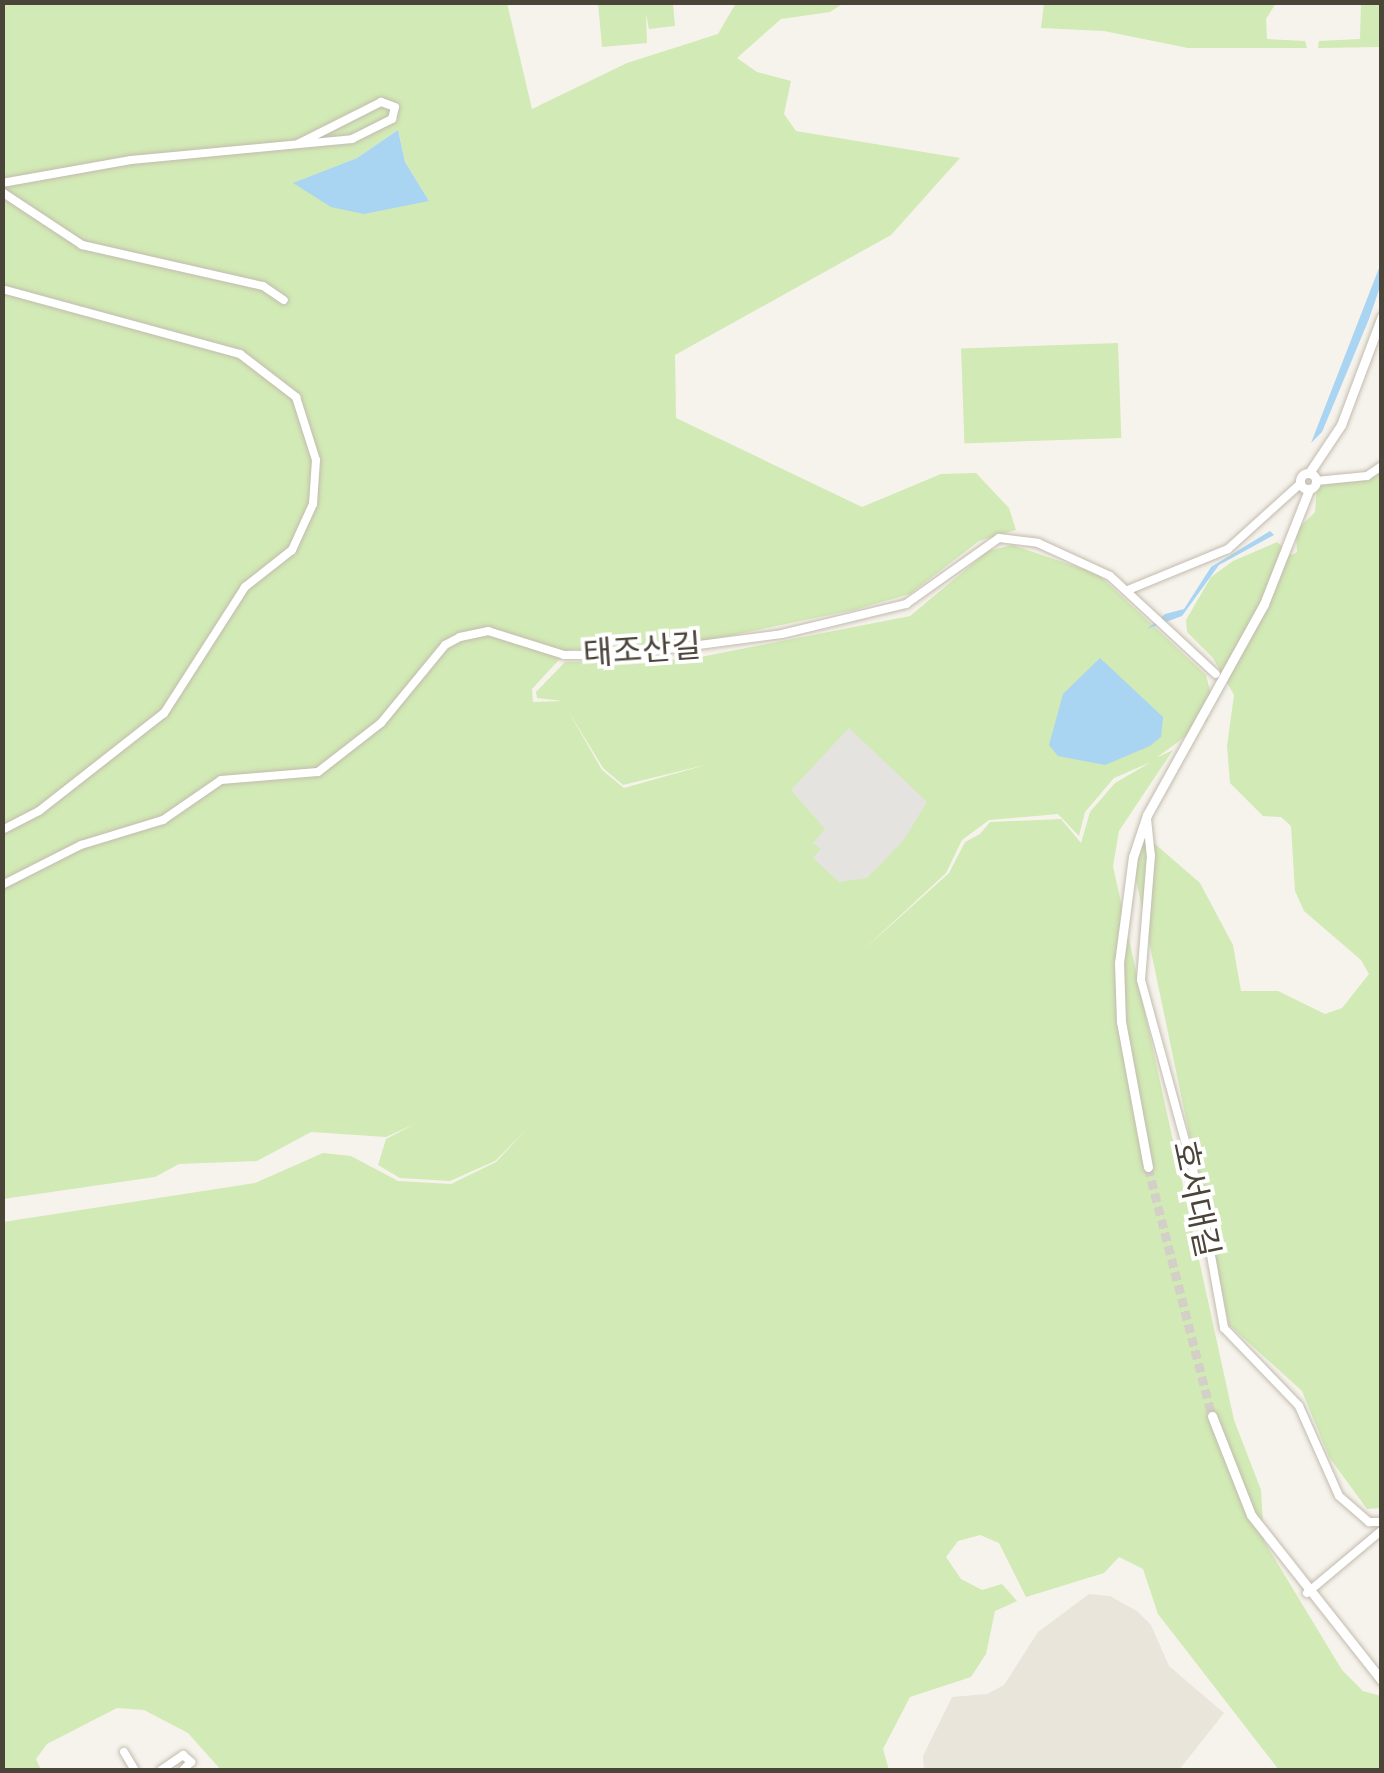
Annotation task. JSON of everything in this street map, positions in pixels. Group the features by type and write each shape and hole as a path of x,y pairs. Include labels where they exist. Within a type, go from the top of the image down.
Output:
{"street":[{"path":"2,184 131,160 352,139 392,120 395,107 381,102 298,144"},
{"path":"2,192 82,246 263,286 284,300"},
{"path":"2,289 151,324 240,354 296,396 316,460 313,504 292,550 245,588 164,714 39,812 2,830"},
{"path":"1216,674 1128,590 1228,549 1304,487 1342,425 1382,316"},
{"path":"1312,477 1367,476 1382,466"},
{"path":"1148,1167 1121,1022 1118,964 1134,857 1147,815 1264,604 1304,487 1312,477"},
{"name":"태조산길","path":"2,885 81,845 163,820 221,780 318,772 382,722 445,645 474,632 503,634 564,655 700,649 906,604 999,538 1065,553 1128,590"},
{"name":"호서대길","path":"1147,815 1152,855 1140,980 1200,1200 1224,1328 1299,1406 1339,1496 1369,1522 1382,1522"},
{"path":"1212,1416 1252,1515 1307,1593 1382,1681"},
{"path":"1307,1593 1382,1530"},
{"path":"124,1752 135,1770"},
{"path":"161,1770 183,1755 190,1762 183,1770"}],"shaded area":[{"path":"849,728 927,802 903,841 867,878 839,882 813,858 821,849 813,843 825,829 791,790"},
{"path":"1089,1594 1110,1596 1137,1611 1151,1625 1169,1666 1224,1713 1179,1770 924,1770 923,1756 952,1697 987,1694 1004,1685 1038,1632"}],"green space":[{"path":"3,3 507,3 532,109 627,63 718,34 736,3 844,3 830,12 781,19 737,58 757,72 791,81 784,114 796,131 960,158 891,235 675,355 676,418 862,507 941,474 976,473 1009,508 1016,530 979,541 910,594 854,610 700,642 568,650 532,689 533,702 563,701 537,698 536,692 565,662 690,659 910,616 988,551 1012,545 1098,574 1206,675 1212,698 1207,721 1156,758 1173,750 1119,831 1113,866 1234,1420 1261,1490 1264,1541 1342,1670 1363,1691 1381,1696 1381,1770 1279,1770 1158,1614 1143,1569 1119,1557 1104,1573 1026,1597 999,1543 980,1535 958,1541 946,1557 961,1579 982,1590 1002,1584 1017,1601 995,1611 986,1654 971,1677 910,1697 883,1749 889,1770 221,1770 188,1733 144,1710 117,1708 47,1744 36,1759 41,1770 3,1770 3,1222 255,1183 323,1153 351,1156 398,1181 451,1184 496,1162 526,1130 495,1161 450,1181 400,1178 378,1165 386,1139 415,1124 386,1137 311,1132 257,1161 179,1164 155,1177 3,1199","holes":["398,130 405,162 429,201 294,183 357,158","567,709 603,768 623,785 709,764 624,788 602,770","1151,762 1115,783 1090,812 1081,843 1061,819 990,822 980,834 965,842 949,873 860,953 946,873 962,840 989,820 1058,814 1079,836 1085,812 1114,778"]},
{"path":"598,3 673,3 675,26 649,29 646,14 647,43 602,47"},
{"path":"1044,3 1276,3 1266,19 1267,39 1305,41 1307,48 1188,48 1104,31 1041,28"},
{"path":"1361,3 1381,3 1381,47 1318,48 1319,41 1360,39"},
{"path":"1118,343 1121,438 964,443 961,348"},
{"path":"1381,463 1381,1508 1367,1509 1329,1457 1302,1391 1229,1325 1133,865 1137,846 1154,843 1200,883 1233,945 1241,991 1278,991 1325,1014 1342,1008 1369,974 1361,960 1304,911 1295,891 1291,826 1281,817 1263,816 1230,783 1227,746 1234,695 1213,658 1187,632 1186,620 1211,577 1233,561 1277,542 1292,555 1297,552 1296,531 1315,512 1317,486 1362,480"}],"water":[{"path":"398,130 405,162 429,201 364,214 331,207 293,183 357,158"},
{"path":"1381,263 1381,284 1369,319 1322,432 1311,443"},
{"path":"1270,531 1274,535 1219,565 1182,616 1147,629 1165,614 1184,609 1211,567"},
{"path":"1100,658 1163,717 1161,737 1150,746 1105,765 1058,756 1049,745 1063,694"}],"tunnel":[{"path":"1148,1167 1212,1416"}]}
